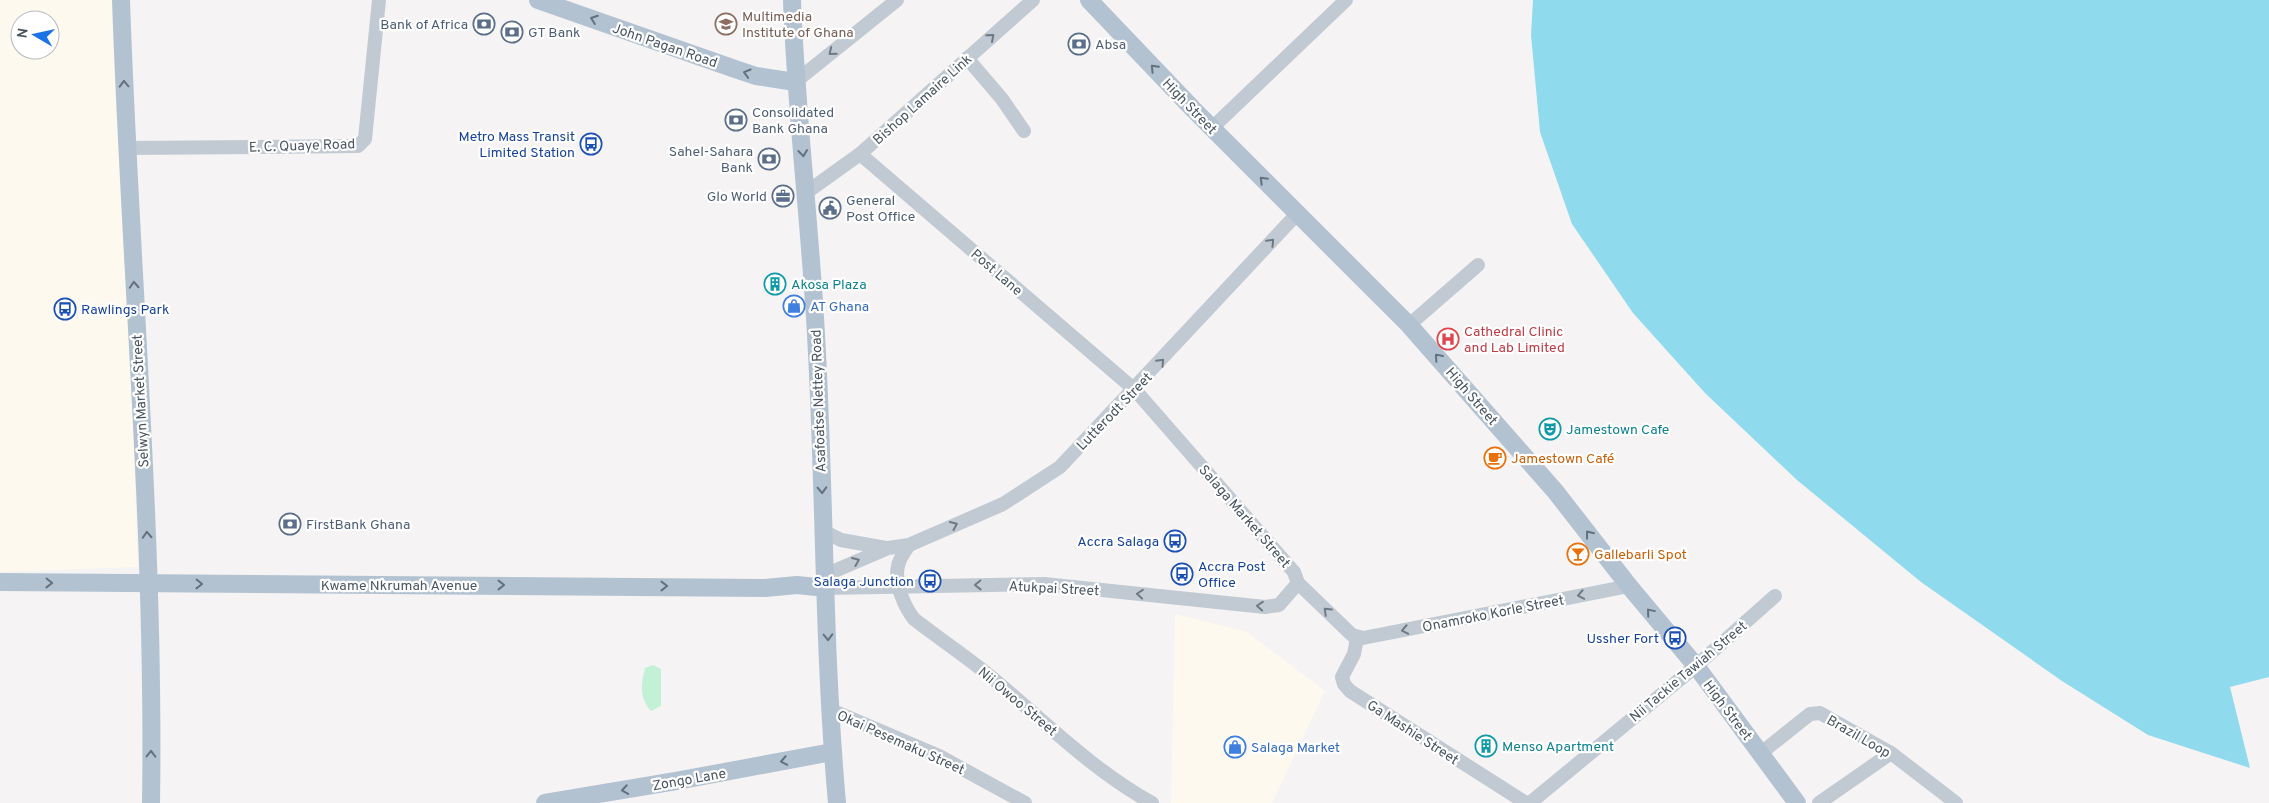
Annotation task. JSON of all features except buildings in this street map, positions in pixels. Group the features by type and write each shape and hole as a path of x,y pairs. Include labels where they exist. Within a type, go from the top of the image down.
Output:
{"main road":[{"name":"Selwyn Market Street","path":"121,0 126,148 150,583 152,706 150,803"},
{"name":"John Pagan Road","path":"538,0 756,76 795,82"},
{"name":"Asafoatse Nettey Road","path":"792,0 795,82 807,192 816,336 832,752 837,803"},
{"name":"High Street","path":"1089,0 1212,128 1409,325 1556,491 1629,586 1696,666 1797,803"},
{"name":"Atukpai Street","path":"797,585 825,581"},
{"name":"Kwame Nkrumah Avenue","path":"0,582 765,588 797,585"},
{"name":"Zongo Lane","path":"545,803 832,752"}],"street":[{"name":"E. C. Quaye Road","path":"126,148 358,146 365,139 379,0"},
{"path":"795,82 898,0"},
{"name":"Bishop Lamaire Link","path":"807,192 860,154 1033,0"},
{"path":"1212,128 1346,0"},
{"path":"967,58 1002,99 1024,131"},
{"name":"Post Lane","path":"860,154 1135,390"},
{"name":"Lutterodt Street","path":"888,548 909,545 1003,504 1060,467 1135,390 1297,214"},
{"path":"1409,325 1478,265"},
{"name":"Salaga Market Street","path":"1135,390 1294,572 1298,583 1352,636 1357,638"},
{"path":"823,531 841,540 888,548"},
{"path":"899,587 897,577 898,564 909,545"},
{"path":"825,581 888,548"},
{"name":"Atukpai Street","path":"825,581 899,587 1044,584 1266,607 1279,605 1298,583"},
{"name":"Onamroko Korle Street","path":"1357,638 1629,586"},
{"name":"Nii Owoo Street","path":"899,587 914,619 995,680 1033,714 1126,788 1152,803"},
{"name":"Nii Tackie Tawiah Street","path":"1530,803 1696,666 1775,596"},
{"name":"Ga Mashie Street","path":"1357,638 1354,654 1342,677 1344,684 1350,691 1526,803"},
{"name":"Okai Pesemaku Street","path":"831,710 939,756 1024,803"},
{"name":"Brazil Loop","path":"1761,753 1810,714 1820,713 1891,753 1956,803"},
{"path":"1820,803 1891,753"}],"shaded area":[{"name":"Rawlings Park","path":"0,0 119,0 138,567 0,572"},
{"name":"Salaga Market","path":"1175,614 1247,632 1325,691 1272,803 1171,803"}],"green space":[{"path":"653,665 661,669 661,706 651,711 644,701 642,685 645,668"}],"water":[{"path":"1533,0 2269,0 2269,677 2230,687 2250,768 2148,735 2062,681 1921,582 1797,480 1705,393 1633,313 1572,224 1540,132 1531,35"}],"place":[{"name":"Bank of Africa","path":"484,24"},
{"name":"Multimedia Institute of Ghana","path":"726,24"},
{"name":"GT Bank","path":"512,32"},
{"name":"Absa","path":"1079,44"},
{"name":"Consolidated Bank Ghana","path":"736,120"},
{"name":"Metro Mass Transit Limited Station","path":"591,144"},
{"name":"Sahel-Sahara Bank","path":"769,159"},
{"name":"Glo World","path":"783,196"},
{"name":"General Post Office","path":"830,208"},
{"name":"Akosa Plaza","path":"775,284"},
{"name":"AT Ghana","path":"794,306"},
{"name":"Rawlings Park","path":"65,309"},
{"name":"Cathedral Clinic and Lab Limited","path":"1448,339"},
{"name":"Jamestown Cafe","path":"1550,429"},
{"name":"Jamestown Café","path":"1495,458"},
{"name":"FirstBank Ghana","path":"290,524"},
{"name":"Accra Salaga","path":"1175,541"},
{"name":"Gallebarli Spot","path":"1578,554"},
{"name":"Accra Post Office","path":"1182,574"},
{"name":"Salaga Junction","path":"930,581"},
{"name":"Ussher Fort","path":"1675,638"},
{"name":"Menso Apartment","path":"1486,746"},
{"name":"Salaga Market","path":"1235,747"}]}
